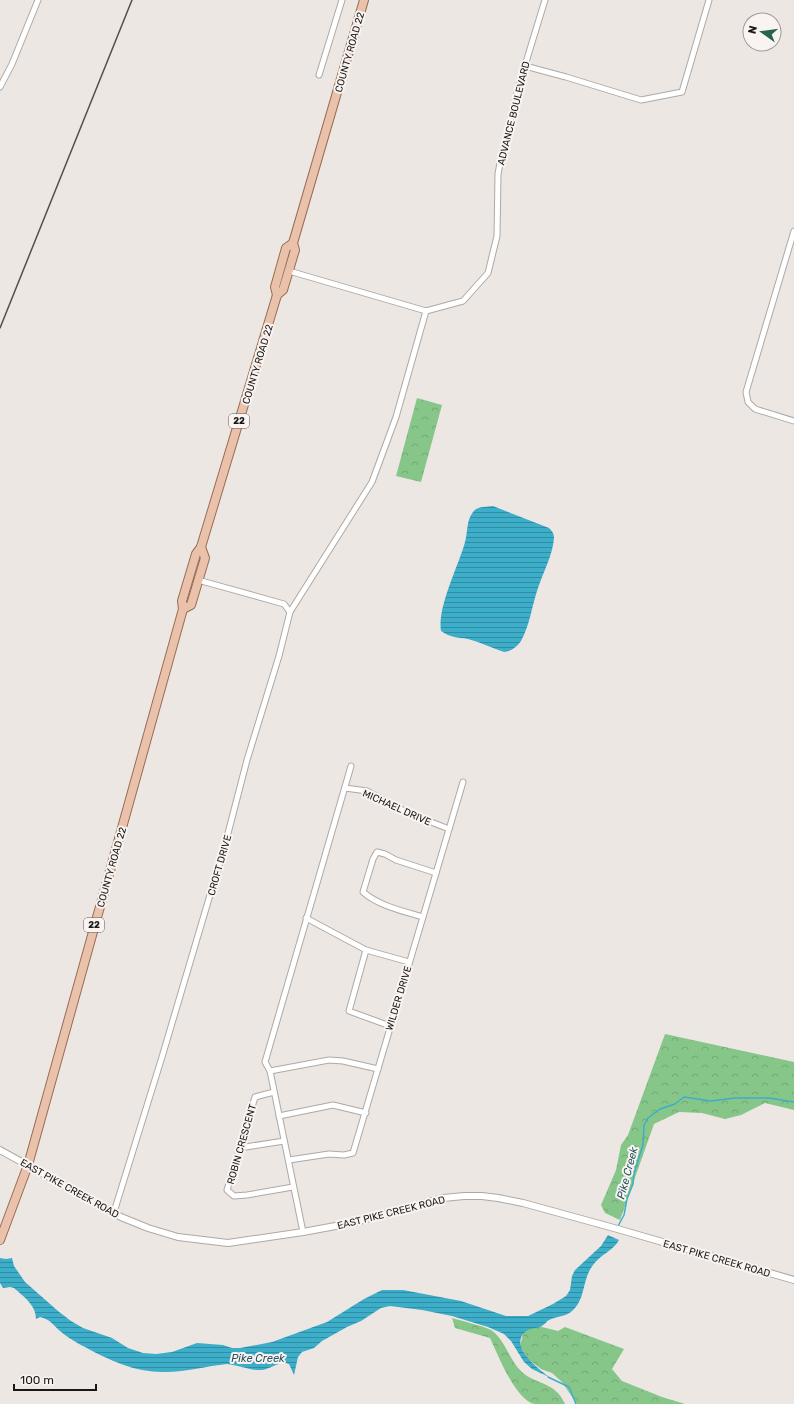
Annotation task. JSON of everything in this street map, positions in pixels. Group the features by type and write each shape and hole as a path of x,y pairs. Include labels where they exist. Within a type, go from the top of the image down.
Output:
{"main road":[{"name":"COUNTY ROAD 22","path":"0,1240 28,1165 183,609 182,601 196,554 201,547 278,295 283,290 289,271 295,250 293,243 364,0"},
{"name":"COUNTY ROAD 22","path":"278,295 275,287 286,248 293,243"},
{"name":"COUNTY ROAD 22","path":"183,609 191,605 204,558 201,547"}],"street":[{"path":"0,88 12,64 38,0"},
{"path":"319,75 342,0"},
{"name":"ADVANCE BOULEVARD","path":"426,311 463,301 488,273 497,236 498,174 500,163 525,66 545,0"},
{"path":"525,66 641,100 682,92 709,0"},
{"path":"794,231 746,392 748,402 755,409 794,421"},
{"path":"289,271 426,311"},
{"name":"CROFT DRIVE","path":"114,1212 224,848 247,760 279,656 290,612 372,482 396,417 426,311"},
{"path":"198,580 284,604 290,612"},
{"path":"303,1232 270,1071 265,1062 351,766"},
{"name":"WILDER DRIVE","path":"289,1160 329,1154 344,1155 353,1153 463,782"},
{"name":"MICHAEL DRIVE","path":"345,788 367,791 408,813 449,829"},
{"path":"423,917 369,898 363,892 373,859 377,852 436,873"},
{"path":"306,918 366,950 409,962"},
{"path":"366,950 349,1011 390,1026"},
{"path":"270,1071 329,1060 343,1060 378,1069"},
{"name":"ROBIN CRESCENT","path":"274,1092 255,1096 227,1190 234,1196 293,1187"},
{"path":"279,1116 333,1106 366,1113"},
{"path":"239,1148 284,1141"},
{"name":"EAST PIKE CREEK ROAD","path":"0,1150 114,1212 148,1228 178,1237 228,1243 357,1222 443,1198 464,1196 498,1198 523,1203 622,1230 794,1280"}],"green space":[{"path":"417,398 442,405 421,482 396,476"},
{"path":"665,1034 794,1062 794,1110 765,1103 741,1115 725,1119 702,1113 679,1112 654,1124 620,1220 605,1213 601,1205 616,1170 621,1145 628,1135"},
{"path":"452,1318 491,1330 504,1344 514,1362 522,1372 527,1376 551,1387 561,1397 565,1404 534,1404 527,1400 520,1394 508,1376 490,1338 455,1328"},
{"path":"534,1325 558,1331 565,1327 624,1349 612,1369 622,1381 662,1397 685,1404 577,1404 562,1382 552,1373 541,1369 528,1359 520,1346 524,1331"}],"water":[{"path":"493,506 549,528 553,532 554,536 552,550 538,588 524,635 515,647 504,652 472,640 451,636 441,631 442,610 445,598 465,542 469,519 475,510 482,507"},
{"name":"Pike Creek","path":"608,1235 619,1240 614,1247 599,1258 593,1265 587,1276 580,1301 572,1311 549,1320 540,1327 527,1330 521,1338 520,1344 527,1357 549,1377 532,1369 524,1362 511,1341 504,1334 488,1327 452,1316 390,1306 381,1308 361,1321 322,1341 314,1348 302,1352 298,1357 294,1375 289,1364 286,1363 262,1370 254,1370 227,1364 174,1372 155,1372 124,1365 104,1357 79,1344 69,1338 46,1319 40,1317 36,1319 32,1305 25,1298 14,1288 3,1288 0,1283 0,1258 12,1258 14,1266 25,1282 71,1321 83,1328 112,1338 128,1348 143,1353 156,1354 172,1352 197,1343 240,1348 272,1342 327,1322 364,1299 382,1290 403,1290 461,1301 506,1316 528,1316 566,1296 570,1290 572,1276 575,1270 601,1246"}],"waterway":[{"name":"Pike Creek","path":"617,1228 624,1215 627,1199 633,1184 634,1173 643,1145 644,1125 648,1118 660,1109 675,1104 684,1097 711,1101 735,1098 769,1098 794,1102"},
{"path":"548,1377 569,1387 576,1404"}],"railway":[{"path":"0,328 132,0"}]}
